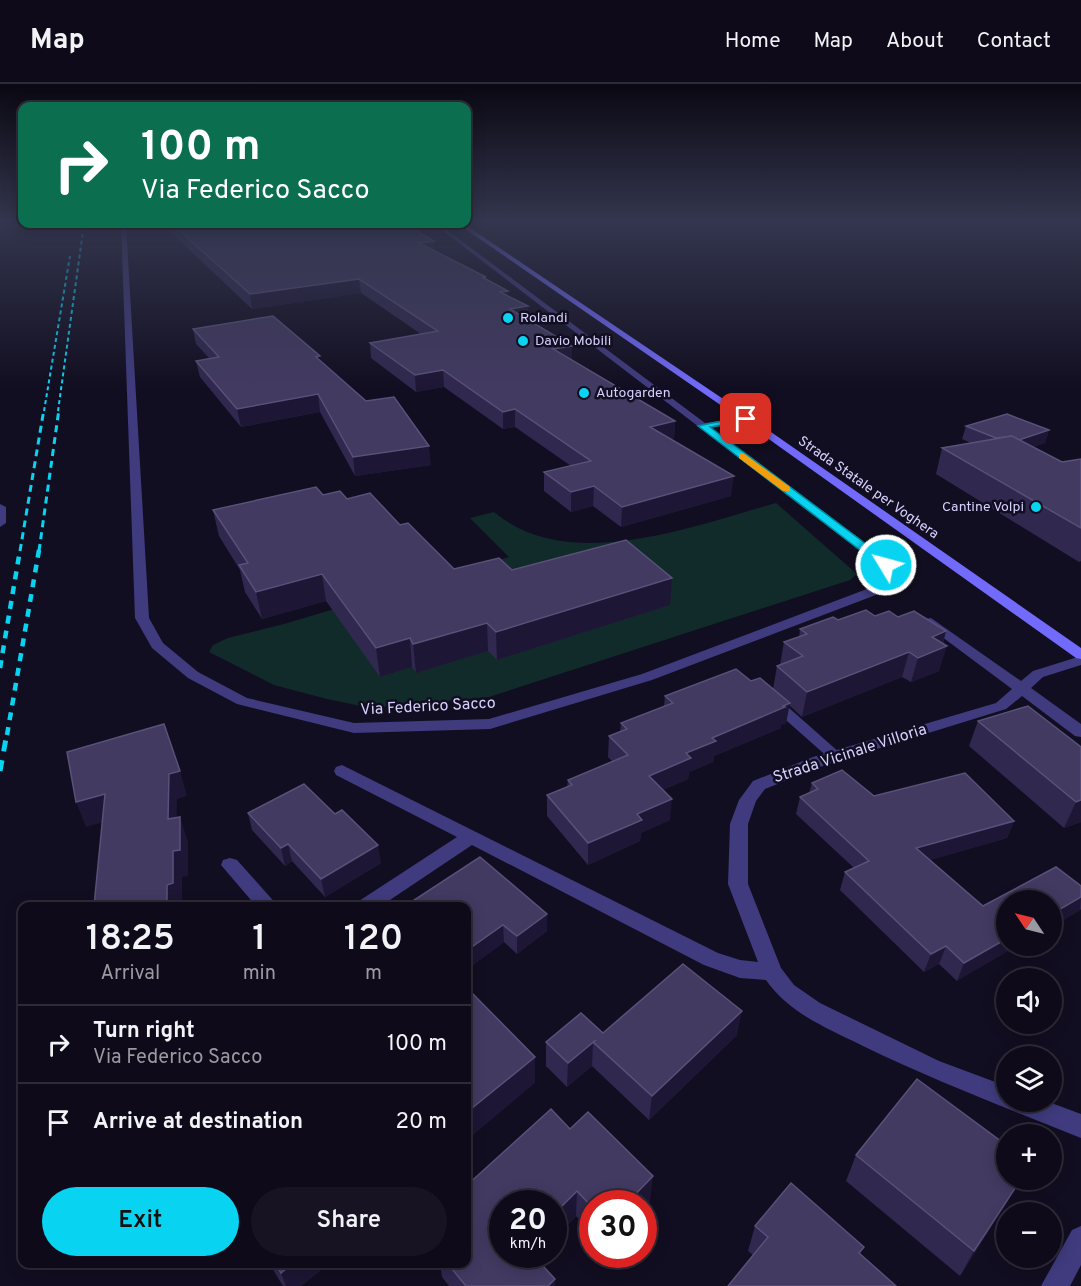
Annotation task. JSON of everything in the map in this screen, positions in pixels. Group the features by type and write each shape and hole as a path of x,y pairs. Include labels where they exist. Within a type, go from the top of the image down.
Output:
{"main road":[{"name":"Strada Statale per Voghera","path":"537,276 746,419 1081,655"}],"street":[{"name":"Via Federico Sacco","path":"126,276 142,618 157,645 193,675 242,701 354,728 490,724 647,677 905,579 506,276"},
{"path":"703,426 746,419"},
{"path":"0,507 0,523"},
{"path":"931,622 1081,732"},
{"name":"Strada Vicinale Villoria","path":"996,1093 931,1068 812,1010 786,991 772,972 738,884 739,824 748,800 759,784 835,756 1001,706 1038,674 1061,664 1081,660"},
{"path":"342,771 469,838 711,959 740,969 772,972"},
{"path":"372,902 469,838"},
{"path":"230,865 264,902"},
{"path":"1045,1112 1081,1126"},
{"path":"1055,1286 1081,1239"}],"lane":[{"path":"764,694 835,756"}],"green space":[{"path":"776,503 857,574 850,580 489,697 371,708 274,685 209,652 213,645 228,638 284,624 509,557 470,518 494,512 524,531 558,540 594,543 632,540 670,533"}],"building":[{"path":"230,276 484,276 486,277 482,277 508,291 500,292 528,306 510,309 572,346 553,349 675,421 650,427 734,476 622,507 594,486 571,492 544,472 591,461 515,409 503,412 443,370 415,375 370,343 438,331 359,279 250,294"},
{"path":"273,316 320,356 316,357 366,401 394,397 429,446 353,457 318,394 237,409 196,361 219,357 193,329"},
{"path":"1007,414 1049,430 1019,440 1012,436 996,438 966,426"},
{"path":"1012,436 1062,462 1081,459 1081,528 942,448"},
{"path":"316,487 323,495 340,491 347,499 370,493 400,525 408,523 454,569 499,558 512,570 626,540 672,578 496,632 487,623 413,644 410,638 376,648 322,574 256,592 239,565 248,563 213,510"},
{"path":"866,610 875,616 889,611 898,617 914,611 946,631 932,637 947,646 918,658 909,652 807,692 777,666 803,656 784,642 807,634 800,629 833,617 838,620"},
{"path":"736,669 751,681 760,678 790,703 712,738 716,741 686,753 691,758 649,776 672,799 637,814 642,820 588,843 547,795 572,785 568,780 628,755 609,736 627,729 621,723 673,703 665,696"},
{"path":"1028,706 1081,747 1081,800 1076,802 978,721"},
{"path":"164,724 180,771 169,774 168,819 180,817 180,850 173,851 173,883 167,885 167,902 94,902 105,794 76,802 67,752"},
{"path":"842,770 874,796 965,773 1014,821 916,848 983,906 996,899 996,945 964,963 946,946 931,954 845,872 869,861 800,797 818,789 812,783"},
{"path":"304,784 335,814 342,810 378,845 321,879 288,844 281,848 248,813"},
{"path":"480,857 547,914 517,936 503,925 471,947 471,902 411,902"},
{"path":"1056,867 1081,886 1081,897 1062,908 1062,890 1013,890"},
{"path":"683,964 742,1011 652,1096 593,1042 568,1063 546,1042 581,1013 603,1033"},
{"path":"471,992 535,1057 471,1109"},
{"path":"917,1079 996,1138 996,1190 1014,1190 1006,1202 996,1202 996,1217 974,1251 856,1155"},
{"path":"551,1109 570,1129 588,1112 653,1176 640,1190 579,1190 579,1193 577,1191 567,1201 567,1190 489,1190 489,1268 545,1268 555,1279 548,1286 466,1286 451,1268 471,1268 471,1181"},
{"path":"791,1183 864,1247 859,1253 896,1286 728,1286 768,1237 755,1226"}],"railway":[{"path":"44,411 67,276"},
{"path":"58,411 77,276"},
{"path":"20,551 44,409"},
{"path":"39,551 59,409"},
{"path":"0,668 20,550"},
{"path":"7,735 39,550"},
{"path":"0,771 7,733"}],"slow traffic":[{"path":"743,456 786,489"}],"place":[{"name":"Rolandi","path":"508,318"},
{"name":"Davio Mobili","path":"523,341"},
{"name":"Autogarden","path":"584,393"},
{"name":"Cantine Volpi","path":"1036,507"}],"route":[{"path":"746,419 703,426 886,565"}]}
